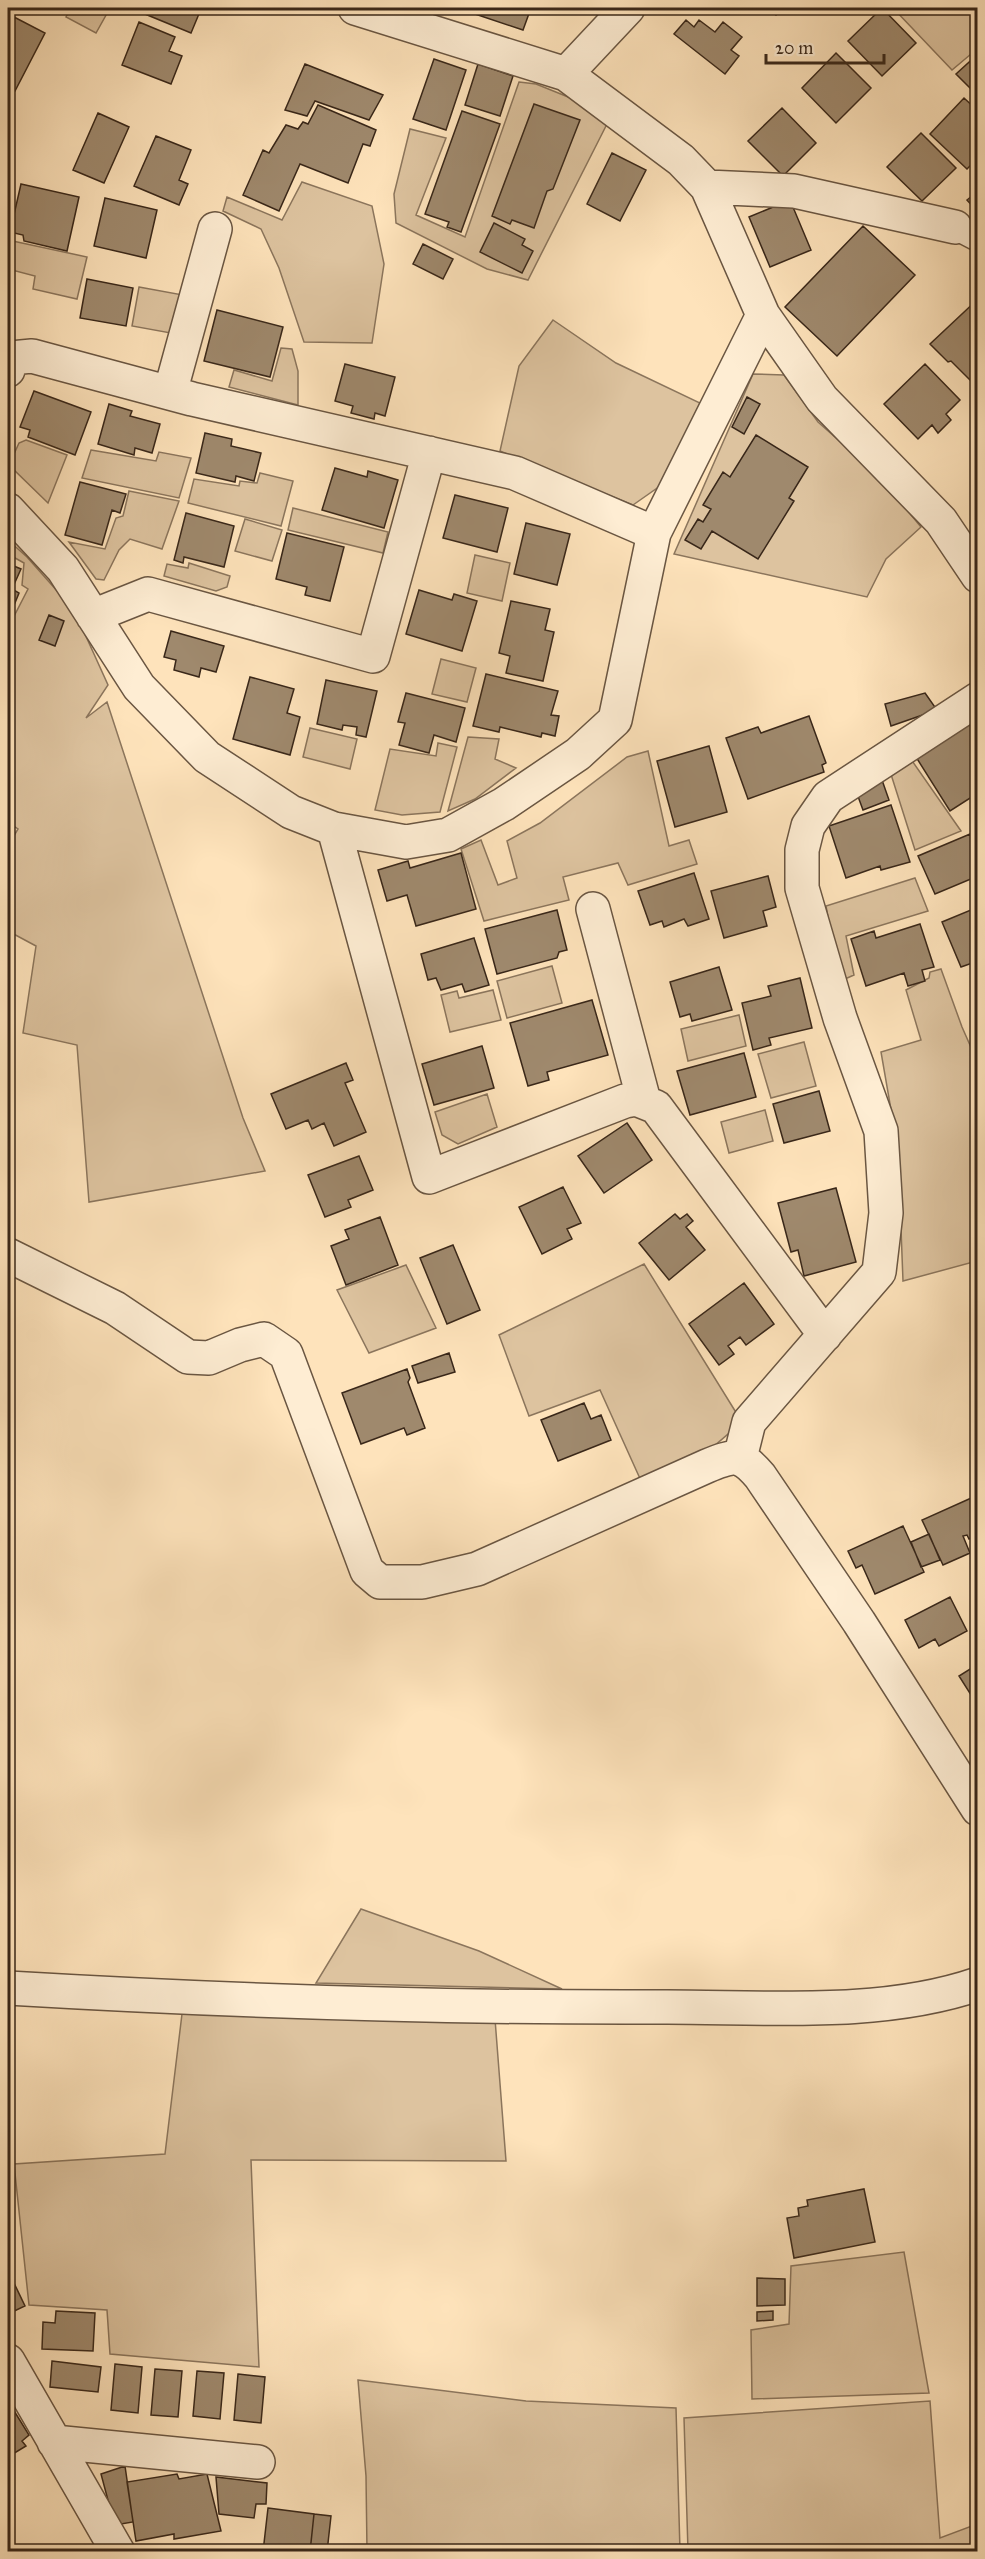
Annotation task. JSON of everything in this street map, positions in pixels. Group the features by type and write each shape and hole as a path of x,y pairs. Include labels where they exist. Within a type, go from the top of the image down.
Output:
{"street":[{"path":"355,8 566,74 681,160 706,187 763,315 822,399 941,521 978,576"},
{"path":"566,74 628,8"},
{"path":"706,187 794,191 966,233"},
{"path":"170,393 216,229"},
{"path":"8,510 63,569 139,687 207,757 291,812 334,829 406,842 448,834 504,804 578,754 615,720 654,533 763,315"},
{"path":"8,370 11,358 32,356 170,393 515,473 654,533"},
{"path":"93,616 148,594 374,656 429,453"},
{"path":"740,1458 749,1422 879,1272 886,1214 881,1131 840,1018 802,888 802,850 808,826 828,797 978,699"},
{"path":"334,829 429,1177 625,1101 644,1101 656,1107 825,1335"},
{"path":"592,909 644,1101"},
{"path":"8,1255 115,1308 188,1357 209,1358 240,1345 264,1340 286,1354 368,1571 380,1582 422,1582 477,1569 707,1466 733,1456 740,1458 760,1476 858,1622 978,1809"},
{"path":"8,1988 140,1995 568,2008 852,2006 944,1995 978,1984"},
{"path":"8,2361 118,2552"},
{"path":"54,2442 258,2462"}],"shaded area":[{"path":"71,8 110,8 96,33 66,17"},
{"path":"893,8 977,8 977,49 952,70"},
{"path":"519,82 536,84 588,105 608,122 528,280 487,269 396,223 394,194 410,129 446,138 416,215 465,237"},
{"path":"302,182 372,206 384,264 372,343 304,342 279,268 261,229 223,211 227,197 282,220"},
{"path":"8,240 87,257 77,299 33,289 35,276 8,269"},
{"path":"139,287 183,295 176,334 132,326"},
{"path":"553,320 616,363 700,403 660,486 633,505 500,451 519,366"},
{"path":"281,348 292,349 298,371 298,405 229,387 234,370 272,381"},
{"path":"753,374 784,375 818,422 878,475 921,527 886,559 867,597 674,554"},
{"path":"26,440 67,455 48,503 9,465 19,443"},
{"path":"91,450 156,461 159,452 191,458 179,498 82,478"},
{"path":"260,473 293,481 281,526 188,503 194,479 239,486 240,481 257,483"},
{"path":"129,491 179,501 162,549 130,539 119,550 104,580 96,579 69,542 105,549 116,518 123,516"},
{"path":"293,508 388,532 383,553 288,530"},
{"path":"245,519 282,530 272,561 235,551"},
{"path":"8,540 27,557 74,610 108,685 86,718 107,702 243,1118 265,1171 89,1202 77,1045 23,1033 36,946 8,931 8,846 18,829 8,822 8,628 28,589 22,585 24,563 8,554"},
{"path":"475,555 510,563 502,601 467,593"},
{"path":"189,563 230,576 227,587 216,591 164,576 167,564 188,568"},
{"path":"441,659 476,668 467,702 432,694"},
{"path":"310,728 357,739 350,769 303,757"},
{"path":"468,737 499,739 495,759 516,768 475,799 448,811"},
{"path":"438,743 457,747 440,812 402,815 375,810 390,749 436,756"},
{"path":"648,751 669,846 689,840 697,864 628,885 618,863 563,877 569,900 484,921 461,849 481,840 498,885 517,878 507,841 540,823 627,757"},
{"path":"908,755 961,831 915,850 889,768"},
{"path":"915,878 928,911 846,936 854,975 845,979 833,946 826,906"},
{"path":"552,966 562,1003 507,1018 497,981"},
{"path":"941,969 977,1061 977,1261 903,1281 898,1150 881,1052 921,1040 906,990 929,978 930,972"},
{"path":"493,990 501,1020 450,1032 441,995 457,991 459,998"},
{"path":"739,1015 746,1046 688,1061 681,1029"},
{"path":"804,1042 816,1086 771,1098 758,1054"},
{"path":"487,1094 497,1127 458,1144 442,1135 435,1112"},
{"path":"765,1110 773,1141 729,1153 721,1122"},
{"path":"644,1264 737,1414 735,1428 714,1446 642,1483 600,1390 529,1416 499,1335"},
{"path":"406,1265 436,1328 369,1353 337,1290"},
{"path":"361,1909 479,1951 562,1989 316,1983"},
{"path":"182,2014 495,2019 506,2161 251,2160 259,2367 110,2354 107,2310 29,2305 14,2164 165,2154"},
{"path":"904,2252 929,2393 752,2399 751,2330 789,2324 791,2266"},
{"path":"358,2380 526,2401 676,2408 680,2551 367,2551 366,2476"},
{"path":"930,2401 940,2538 977,2524 977,2551 688,2551 684,2418"}],"building":[{"path":"148,8 201,9 191,33 145,14"},
{"path":"473,8 531,8 523,30 472,13"},
{"path":"766,8 782,8 776,15"},
{"path":"882,8 916,43 882,76 848,41"},
{"path":"14,17 45,33 15,91 8,87 8,29"},
{"path":"686,20 694,27 699,20 715,32 723,22 742,37 731,50 739,56 725,74 674,34"},
{"path":"139,22 175,37 169,51 182,56 171,84 122,65"},
{"path":"836,53 871,88 836,123 802,88"},
{"path":"978,54 978,96 956,74"},
{"path":"434,59 466,70 446,130 413,119"},
{"path":"305,64 383,95 369,120 315,101 307,116 285,110"},
{"path":"478,64 513,76 500,116 465,105"},
{"path":"964,98 978,111 978,158 967,169 930,134"},
{"path":"534,104 580,120 553,189 547,191 534,228 512,220 510,224 492,216"},
{"path":"318,105 376,130 370,146 363,144 348,183 300,164 279,211 243,195 263,150 269,153 286,125 298,129 303,122 308,124"},
{"path":"782,108 816,143 783,176 748,141"},
{"path":"462,111 500,124 461,232 447,227 449,222 425,214"},
{"path":"98,113 129,127 104,183 73,170"},
{"path":"921,133 956,168 922,201 887,167"},
{"path":"156,136 191,150 179,180 188,184 179,205 134,186"},
{"path":"612,153 646,170 620,221 587,204"},
{"path":"21,184 79,197 67,251 24,241 23,235 10,232"},
{"path":"978,191 978,212 967,200"},
{"path":"105,198 157,210 146,258 94,246"},
{"path":"790,200 811,250 770,267 749,217"},
{"path":"494,223 525,239 522,245 533,251 522,273 480,252"},
{"path":"863,226 915,275 837,356 785,307"},
{"path":"423,244 453,259 443,279 413,264"},
{"path":"87,279 133,288 126,326 80,318"},
{"path":"978,299 978,376 972,382 930,344"},
{"path":"217,310 283,327 270,377 204,361"},
{"path":"345,364 395,377 385,416 375,413 374,419 351,413 353,406 335,401"},
{"path":"925,364 960,400 946,414 951,420 938,433 932,425 918,439 884,404"},
{"path":"34,391 91,412 75,455 28,437 30,430 20,427"},
{"path":"747,397 760,404 744,434 732,427"},
{"path":"109,404 132,411 130,416 160,424 152,453 135,448 134,455 98,444"},
{"path":"205,433 232,439 231,446 261,453 254,481 236,476 235,482 196,473"},
{"path":"756,435 808,467 789,498 794,501 758,559 712,531 701,549 685,540 698,519 703,522 711,509 703,505 723,472 730,477"},
{"path":"335,468 367,477 368,471 398,480 384,528 322,510"},
{"path":"80,482 126,494 120,513 112,510 102,545 65,535"},
{"path":"455,495 508,508 497,552 443,538"},
{"path":"186,513 234,526 224,567 184,557 183,563 174,560"},
{"path":"526,523 570,534 557,585 514,574"},
{"path":"287,533 344,547 330,601 305,595 307,587 276,579"},
{"path":"8,557 12,559 9,564 21,569 12,589 19,593 8,620"},
{"path":"419,590 452,600 454,594 477,601 462,651 406,634"},
{"path":"511,601 550,609 545,630 554,632 543,681 506,673 510,656 499,653"},
{"path":"49,615 64,621 55,646 39,640"},
{"path":"171,631 224,646 216,672 201,668 199,677 174,670 176,660 164,657"},
{"path":"486,674 558,691 551,715 559,716 555,736 542,733 541,737 500,727 499,732 473,726"},
{"path":"250,677 294,689 287,713 300,717 290,755 233,739"},
{"path":"326,680 377,691 366,737 356,735 357,727 343,725 342,730 317,724"},
{"path":"406,693 465,708 456,742 434,735 429,753 399,745 405,723 398,722"},
{"path":"925,693 937,710 891,726 885,704"},
{"path":"809,716 826,763 822,765 824,772 748,799 726,738 758,727 761,733"},
{"path":"978,719 978,793 950,811 916,757"},
{"path":"709,746 727,812 675,827 657,761"},
{"path":"882,780 889,800 863,810 856,791"},
{"path":"891,805 910,862 881,870 880,866 846,878 829,826"},
{"path":"970,834 978,852 978,876 935,894 918,856"},
{"path":"461,853 476,909 416,926 407,895 387,901 378,870 408,861 410,868"},
{"path":"694,873 709,919 688,926 684,919 664,927 662,921 650,925 638,891"},
{"path":"768,876 776,907 763,911 767,926 724,938 711,891"},
{"path":"978,907 978,961 961,967 942,922"},
{"path":"557,910 567,950 559,952 557,958 497,974 485,929"},
{"path":"920,924 934,967 922,970 925,981 908,986 904,973 866,986 851,939 874,931 876,938"},
{"path":"474,938 489,985 465,992 462,984 441,990 436,978 428,980 421,954"},
{"path":"719,967 732,1010 692,1021 690,1014 680,1017 670,982"},
{"path":"800,978 812,1028 769,1038 771,1045 753,1050 742,1003 771,996 768,986"},
{"path":"592,1000 608,1055 547,1072 549,1080 528,1086 510,1023"},
{"path":"482,1046 494,1088 434,1105 422,1064"},
{"path":"744,1053 756,1097 690,1115 677,1071"},
{"path":"346,1063 353,1080 345,1083 366,1132 334,1146 324,1123 312,1129 308,1120 286,1129 271,1094"},
{"path":"819,1091 830,1131 784,1143 773,1104"},
{"path":"627,1123 652,1160 604,1193 578,1156"},
{"path":"359,1156 373,1190 348,1200 351,1207 325,1217 308,1175"},
{"path":"563,1187 581,1223 567,1229 572,1239 542,1254 519,1207"},
{"path":"836,1188 856,1262 804,1276 798,1250 791,1252 778,1203"},
{"path":"675,1214 680,1219 687,1214 693,1221 686,1227 705,1250 669,1280 639,1243"},
{"path":"380,1217 398,1265 346,1285 331,1246 349,1239 345,1230"},
{"path":"453,1245 480,1310 447,1324 420,1258"},
{"path":"744,1283 774,1324 746,1345 740,1337 728,1346 734,1354 719,1365 689,1324"},
{"path":"449,1353 455,1372 418,1383 412,1366"},
{"path":"407,1369 410,1378 408,1382 425,1428 407,1435 404,1428 361,1444 342,1393"},
{"path":"584,1403 591,1419 601,1415 611,1440 558,1461 541,1420"},
{"path":"978,1495 978,1535 969,1539 967,1535 963,1536 970,1553 943,1565 922,1520"},
{"path":"903,1526 924,1572 875,1594 862,1565 856,1568 848,1551"},
{"path":"929,1534 940,1560 921,1567 911,1542"},
{"path":"950,1597 967,1631 939,1646 935,1639 919,1648 905,1620"},
{"path":"978,1664 978,1706 959,1676"},
{"path":"864,2189 875,2242 794,2258 787,2218 799,2216 798,2208 808,2206 807,2200"},
{"path":"757,2278 785,2279 785,2305 757,2306"},
{"path":"13,2281 25,2306 8,2314 8,2284"},
{"path":"56,2311 95,2313 93,2351 42,2349 43,2322 55,2323"},
{"path":"773,2311 773,2320 757,2321 757,2312"},
{"path":"52,2361 101,2367 98,2392 50,2387"},
{"path":"115,2364 142,2367 138,2413 111,2410"},
{"path":"155,2369 182,2371 178,2417 151,2415"},
{"path":"197,2371 224,2373 220,2419 193,2416"},
{"path":"238,2374 265,2377 261,2423 234,2420"},
{"path":"8,2401 29,2435 22,2441 26,2446 8,2457"},
{"path":"125,2466 133,2522 121,2524 109,2504 101,2474"},
{"path":"177,2474 179,2479 207,2474 221,2531 174,2539 174,2534 136,2541 127,2482"},
{"path":"216,2477 267,2483 266,2504 256,2504 254,2518 219,2514"},
{"path":"268,2508 314,2514 310,2552 263,2552"},
{"path":"314,2514 331,2516 327,2552 310,2552"}]}
